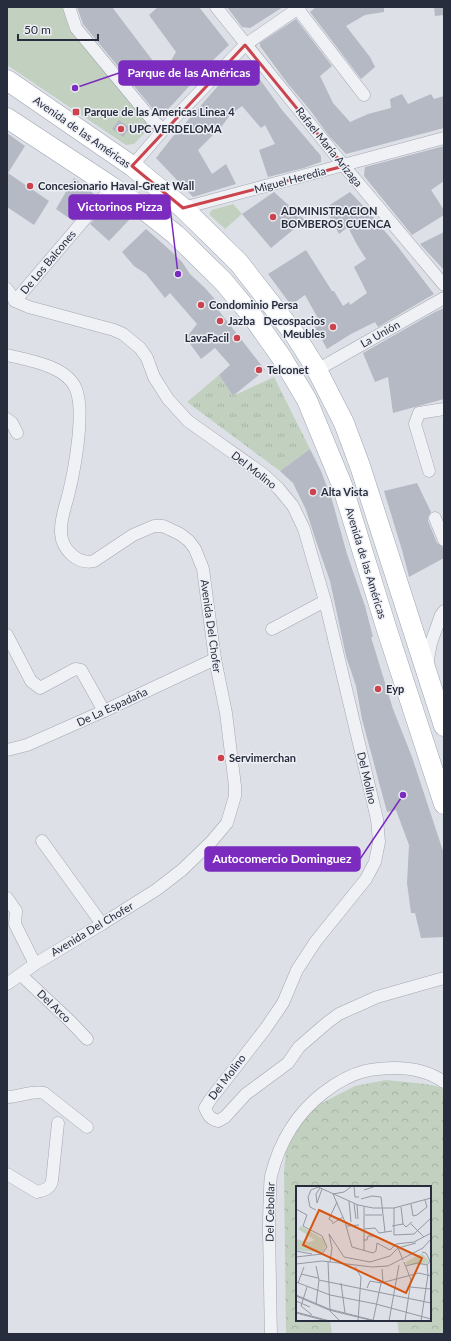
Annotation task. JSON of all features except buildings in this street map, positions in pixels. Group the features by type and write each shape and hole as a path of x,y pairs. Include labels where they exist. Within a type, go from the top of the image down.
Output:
{"main road":[{"name":"Avenida de las Américas","path":"7,80 132,166 183,208 239,263 295,335 317,370 344,423 360,466 444,726"},
{"name":"Avenida de las Américas","path":"7,118 112,187 176,235 223,281 253,318 282,358 307,400 342,485 387,630 444,804"}],"street":[{"path":"68,7 76,28 153,121 164,130"},
{"name":"Rafael María Arízaga","path":"216,7 245,45 344,166 444,285"},
{"path":"132,166 245,45 298,8 364,95"},
{"name":"Miguel Heredia","path":"183,208 444,138"},
{"name":"De Los Balcones","path":"15,301 112,187"},
{"path":"7,289 15,301"},
{"name":"La Unión","path":"317,370 444,298"},
{"name":"Del Molino","path":"15,301 30,307 114,330 123,334 140,348 154,377 168,400 188,421 263,474 279,489 293,506 304,529 325,601 377,819 379,842 375,862 366,879 312,947 297,970 279,1009 210,1100 205,1108 210,1116 218,1121 225,1117 246,1094 288,1063 299,1047 339,1014 377,997 444,978"},
{"name":"Avenida Del Chofer","path":"7,355 50,367 63,374 76,389 80,412 79,437 61,533 63,542 69,553 83,561 94,561 133,535 154,526 163,526 180,534 189,541 195,549 203,569 215,659 226,713 235,786 235,796 227,822 211,842 168,881 102,924 12,978"},
{"path":"430,471 415,424 418,413 444,409"},
{"path":"7,419 12,423 17,433"},
{"path":"435,518 444,540"},
{"path":"272,629 325,601"},
{"path":"426,670 431,643 441,615 444,611"},
{"path":"7,635 31,681 35,685 40,688 75,669 81,670 104,711"},
{"name":"De La Espadaña","path":"7,750 27,745 215,659"},
{"path":"42,841 102,924"},
{"path":"7,898 16,911 15,924 35,964"},
{"name":"Del Arco","path":"12,978 70,1021 87,1039"},
{"name":"Del Cebollar","path":"271,1334 269,1220 270,1178 279,1152 289,1130 304,1111 317,1098 336,1083 355,1073 378,1068 399,1068 430,1073 444,1082"},
{"path":"7,1097 39,1092 44,1093 87,1127"},
{"path":"7,1174 37,1192 46,1190 52,1183 58,1123"}],"highlighted area":[{"path":"245,45 344,166 183,208 132,166"}],"green space":[{"path":"7,7 64,7 67,22 94,60 152,125 134,144 126,145 7,65"},
{"path":"233,204 242,214 225,229 210,215 210,212 212,210"},
{"path":"219,375 233,396 274,377 310,449 280,471 187,402"},
{"path":"386,1080 441,1087 444,1092 444,1334 399,1334 397,1321 431,1321 431,1186 296,1186 296,1321 330,1321 332,1334 286,1334 284,1171 286,1151 295,1131 306,1116 320,1104 355,1086"}],"place":[{"name":"Parque de las Américas","path":"75,88"},
{"name":"Parque de las Americas Linea 4","path":"76,112"},
{"name":"UPC VERDELOMA","path":"121,129"},
{"name":"Concesionario Haval-Great Wall","path":"30,186"},
{"name":"ADMINISTRACION BOMBEROS CUENCA","path":"273,217"},
{"name":"Victorinos Pizza","path":"178,274"},
{"name":"Condominio Persa","path":"201,305"},
{"name":"Jazba","path":"220,321"},
{"name":"Decospacios Meubles","path":"333,327"},
{"name":"LavaFacil","path":"237,338"},
{"name":"Telconet","path":"259,370"},
{"name":"Alta Vista","path":"313,492"},
{"name":"Eyp","path":"378,689"},
{"name":"Servimerchan","path":"221,758"},
{"name":"Autocomercio Dominguez","path":"403,795"}]}
